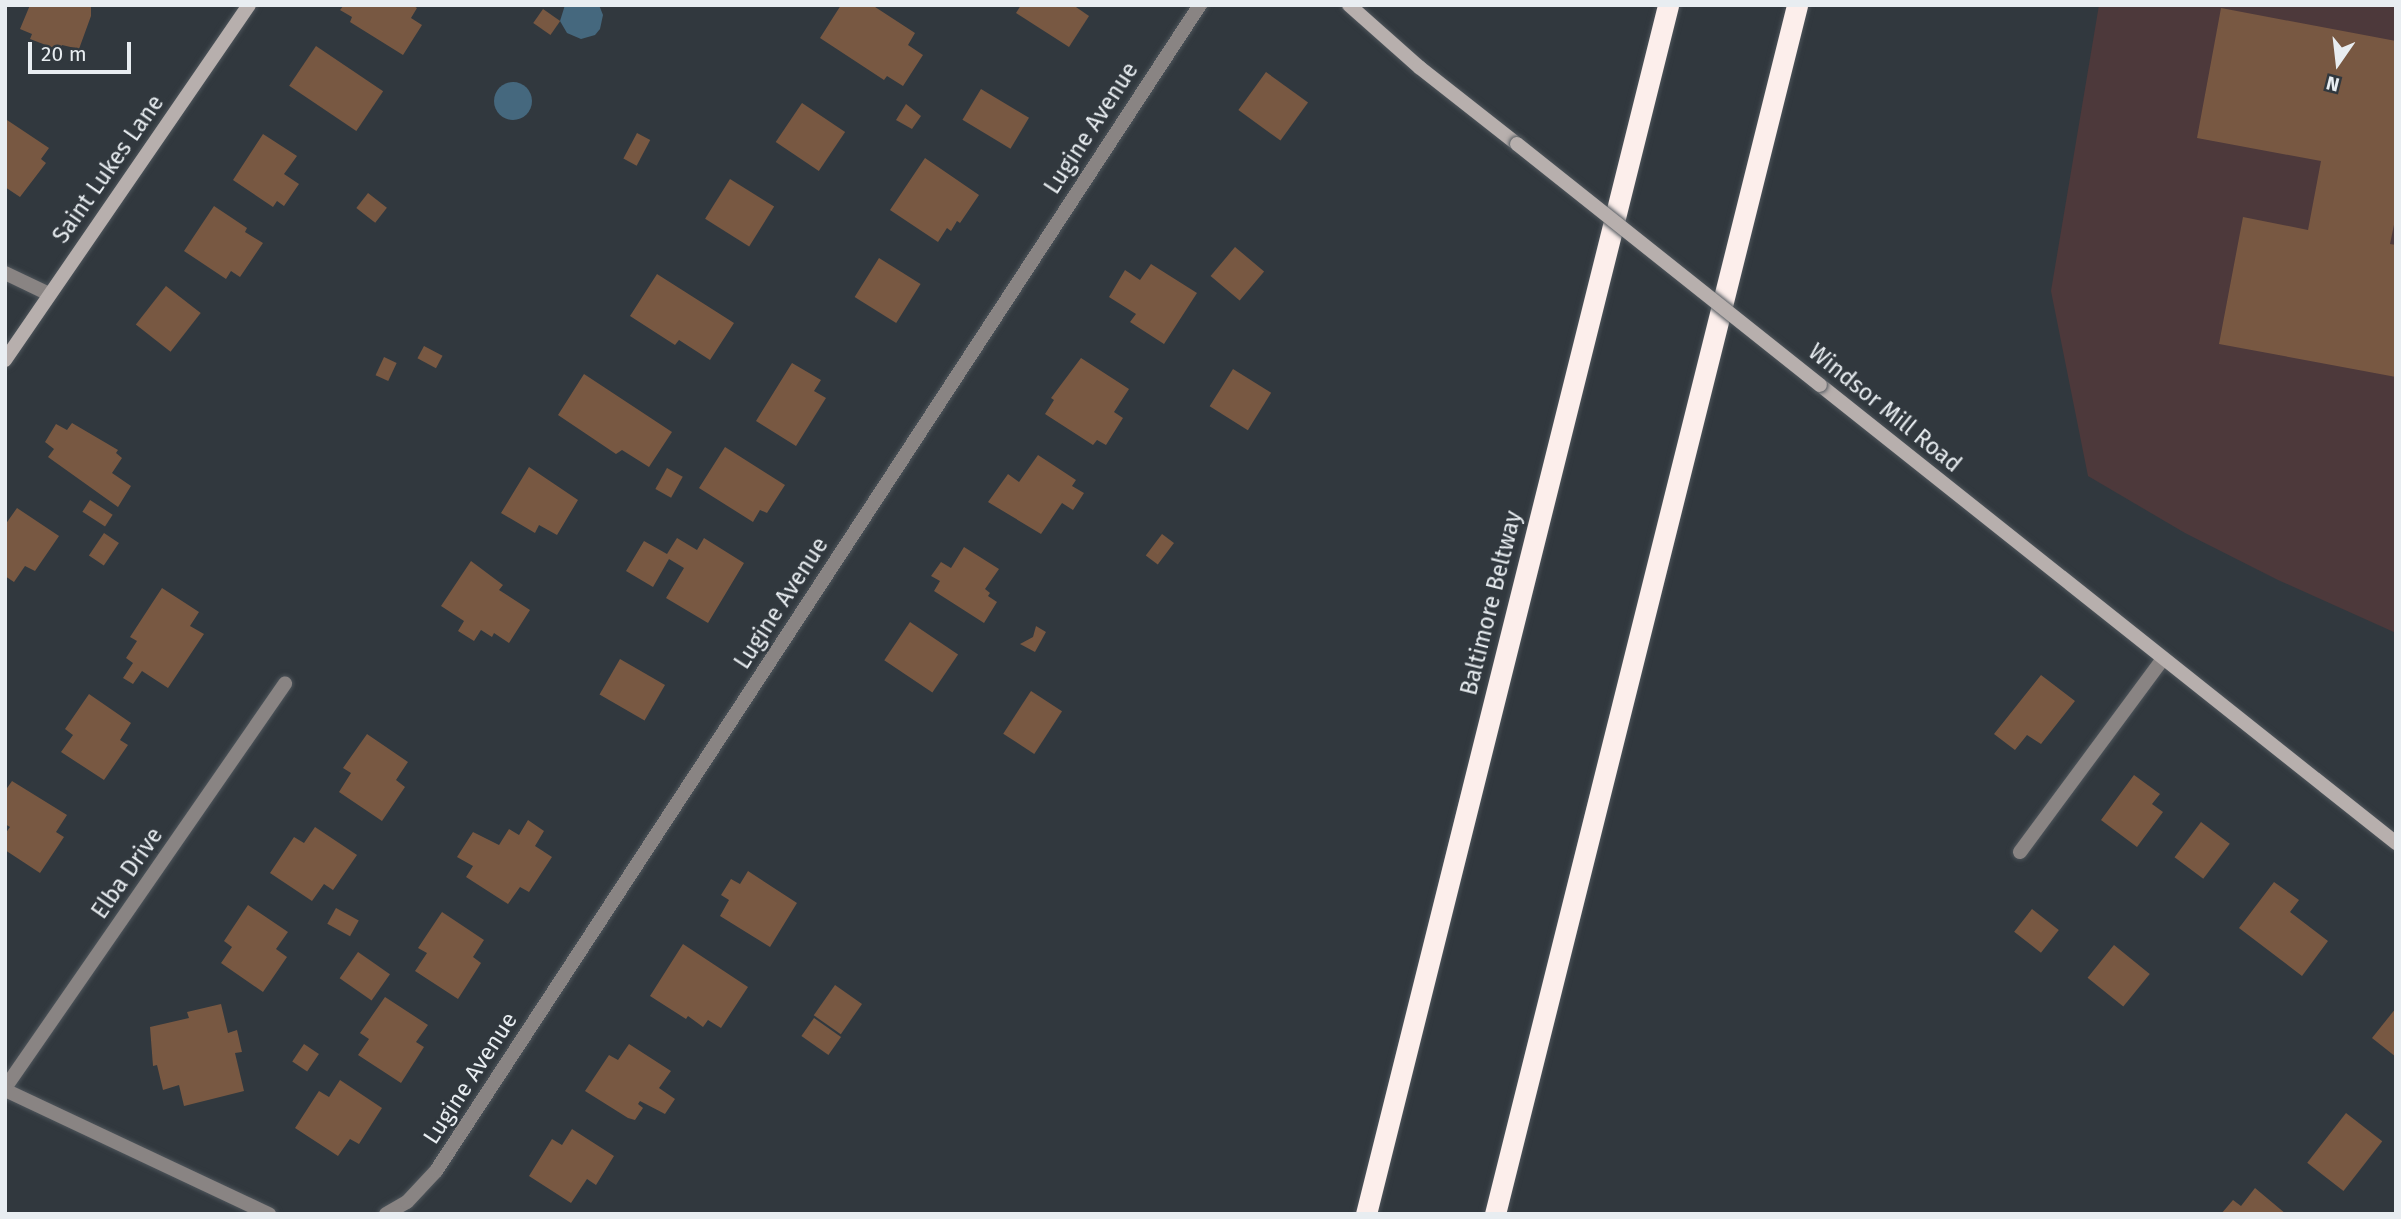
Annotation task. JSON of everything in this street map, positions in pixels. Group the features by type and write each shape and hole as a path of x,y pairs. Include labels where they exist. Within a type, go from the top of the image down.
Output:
{"highway":[{"name":"Baltimore Beltway","path":"1366,1214 1668,5"},
{"path":"1495,1214 1797,5"}],"main road":[{"name":"Saint Lukes Lane","path":"5,360 248,5"},
{"name":"Windsor Mill Road","path":"1349,5 1419,67 2162,660 2396,843"}],"street":[{"name":"Lugine Avenue","path":"386,1214 407,1202 436,1171 1200,5"},
{"path":"5,273 49,294"},
{"path":"2020,852 2162,660"},
{"name":"Elba Drive","path":"5,1089 285,684"},
{"path":"5,1089 269,1214"}],"shaded area":[{"path":"2099,5 2396,5 2396,633 2278,580 2185,533 2088,476 2051,291"}],"water":[{"path":"565,5 599,5 603,15 600,29 595,35 581,39 567,33 560,21"},
{"path":"513,82 527,87 532,101 527,115 513,120 499,115 494,101 499,87"}],"building":[{"path":"30,5 91,7 91,16 79,49 62,45 59,50 30,39 32,34 20,29"},
{"path":"344,5 412,5 417,8 411,18 422,25 403,55 350,22 352,17 340,10"},
{"path":"841,5 872,5 915,33 908,45 923,55 903,86 887,76 884,80 820,38"},
{"path":"1021,5 1073,5 1089,16 1069,47 1016,13"},
{"path":"2221,8 2396,41 2396,215 2390,244 2396,245 2396,377 2219,344 2243,217 2308,230 2321,161 2197,138"},
{"path":"543,9 560,21 550,35 533,23"},
{"path":"316,46 383,91 356,131 289,86"},
{"path":"1266,72 1308,103 1280,141 1238,110"},
{"path":"981,89 1029,118 1010,149 962,120"},
{"path":"802,103 845,132 819,171 776,142"},
{"path":"906,104 921,116 912,129 896,120"},
{"path":"7,120 49,148 41,159 46,163 20,197 5,187"},
{"path":"637,133 650,140 637,166 623,159"},
{"path":"263,134 297,156 284,174 299,184 284,206 277,201 273,207 233,180"},
{"path":"925,158 979,195 960,223 957,221 951,231 947,228 938,242 890,210"},
{"path":"730,179 774,207 749,246 705,219"},
{"path":"368,193 387,208 375,223 356,208"},
{"path":"214,206 247,228 245,232 263,243 240,277 231,271 226,279 184,251"},
{"path":"1235,247 1264,271 1240,301 1211,276"},
{"path":"879,258 921,284 896,323 855,297"},
{"path":"1151,264 1197,293 1164,344 1130,322 1136,314 1109,297 1125,270 1140,280"},
{"path":"657,274 734,323 710,360 679,340 675,345 630,316"},
{"path":"166,286 201,313 171,352 136,325"},
{"path":"424,346 443,356 436,368 417,358"},
{"path":"384,357 397,363 388,381 376,375"},
{"path":"1081,358 1129,389 1114,412 1123,418 1106,445 1097,440 1093,445 1045,414 1054,400 1051,398"},
{"path":"792,363 821,380 814,391 826,398 796,446 756,421"},
{"path":"1233,369 1271,393 1248,430 1210,406"},
{"path":"584,374 672,432 649,467 622,450 616,454 558,415"},
{"path":"72,423 118,450 116,453 122,458 112,473 131,486 118,507 48,457 54,449 45,442 56,424 67,430"},
{"path":"725,447 785,485 767,513 760,510 753,522 699,488"},
{"path":"1038,455 1076,480 1072,486 1084,493 1073,510 1062,503 1041,534 988,502 1008,474 1019,482"},
{"path":"529,467 578,500 557,535 539,525 535,533 501,513"},
{"path":"667,468 683,477 671,498 655,489"},
{"path":"90,500 113,515 105,526 82,512"},
{"path":"17,508 59,536 35,571 25,566 14,582 5,576 5,525"},
{"path":"104,533 119,543 104,565 89,555"},
{"path":"1162,534 1174,543 1158,565 1146,556"},
{"path":"677,538 697,550 704,538 744,563 708,623 666,598 684,568 669,559 653,587 626,571 644,541 667,554"},
{"path":"964,547 999,569 985,589 990,593 988,596 997,602 984,623 934,591 940,581 931,576 941,562 951,568"},
{"path":"471,561 503,585 499,590 530,610 509,643 494,633 492,637 481,630 474,641 458,631 464,621 441,606"},
{"path":"162,588 199,612 190,626 204,634 168,688 142,671 133,684 123,678 133,663 126,658 137,641 130,637"},
{"path":"910,622 958,654 932,693 884,660"},
{"path":"1036,626 1046,632 1035,652 1020,644 1033,637"},
{"path":"620,659 665,685 645,721 600,695"},
{"path":"2041,675 2075,701 2041,744 2027,735 2015,750 1994,734"},
{"path":"1031,691 1062,711 1034,754 1003,734"},
{"path":"89,694 131,723 120,740 128,745 104,780 61,752 73,735 65,729"},
{"path":"367,734 408,762 396,780 405,787 382,821 339,792 351,773 343,768"},
{"path":"2134,775 2160,794 2152,804 2163,812 2137,847 2101,820"},
{"path":"12,781 67,815 56,832 64,837 40,873 5,850 5,834 10,827 5,824 5,791"},
{"path":"528,820 544,831 535,846 552,857 529,892 520,887 508,904 466,877 473,866 457,857 473,832 499,845 509,829 519,835"},
{"path":"2201,822 2230,844 2203,879 2175,857"},
{"path":"315,827 357,855 333,890 324,884 312,901 270,873 294,837 304,843"},
{"path":"748,871 797,903 770,947 720,916 729,900 721,895 731,879 740,884"},
{"path":"2274,882 2299,900 2290,912 2328,941 2302,976 2239,928"},
{"path":"248,905 288,932 276,949 287,957 263,992 221,963 232,947 224,941"},
{"path":"336,908 359,921 350,936 327,924"},
{"path":"2032,909 2059,930 2041,953 2014,932"},
{"path":"442,912 484,940 473,957 481,963 458,999 415,971 427,953 418,948"},
{"path":"683,944 748,987 721,1028 708,1020 703,1027 650,996"},
{"path":"2114,945 2150,974 2123,1007 2088,978"},
{"path":"358,952 390,974 372,1001 340,978"},
{"path":"835,985 862,1004 841,1034 814,1015"},
{"path":"385,997 428,1025 416,1042 424,1047 401,1083 358,1055 369,1039 360,1033"},
{"path":"221,1004 228,1033 237,1030 242,1052 235,1053 244,1091 184,1106 179,1085 163,1090 157,1065 153,1066 150,1027 189,1018 187,1012"},
{"path":"2396,1008 2396,1057 2372,1038"},
{"path":"814,1018 841,1037 828,1055 801,1036"},
{"path":"304,1044 319,1054 307,1071 292,1061"},
{"path":"629,1044 671,1071 659,1088 675,1099 665,1114 640,1101 638,1104 643,1108 635,1120 628,1118 585,1091 609,1055 618,1060"},
{"path":"340,1080 382,1108 359,1144 350,1139 338,1156 295,1128 319,1091 329,1097"},
{"path":"2346,1113 2382,1141 2343,1191 2307,1163"},
{"path":"572,1129 614,1156 596,1185 587,1179 571,1203 529,1176 552,1139 562,1145"},
{"path":"2255,1188 2286,1214 2221,1214 2233,1200 2241,1206"}]}
